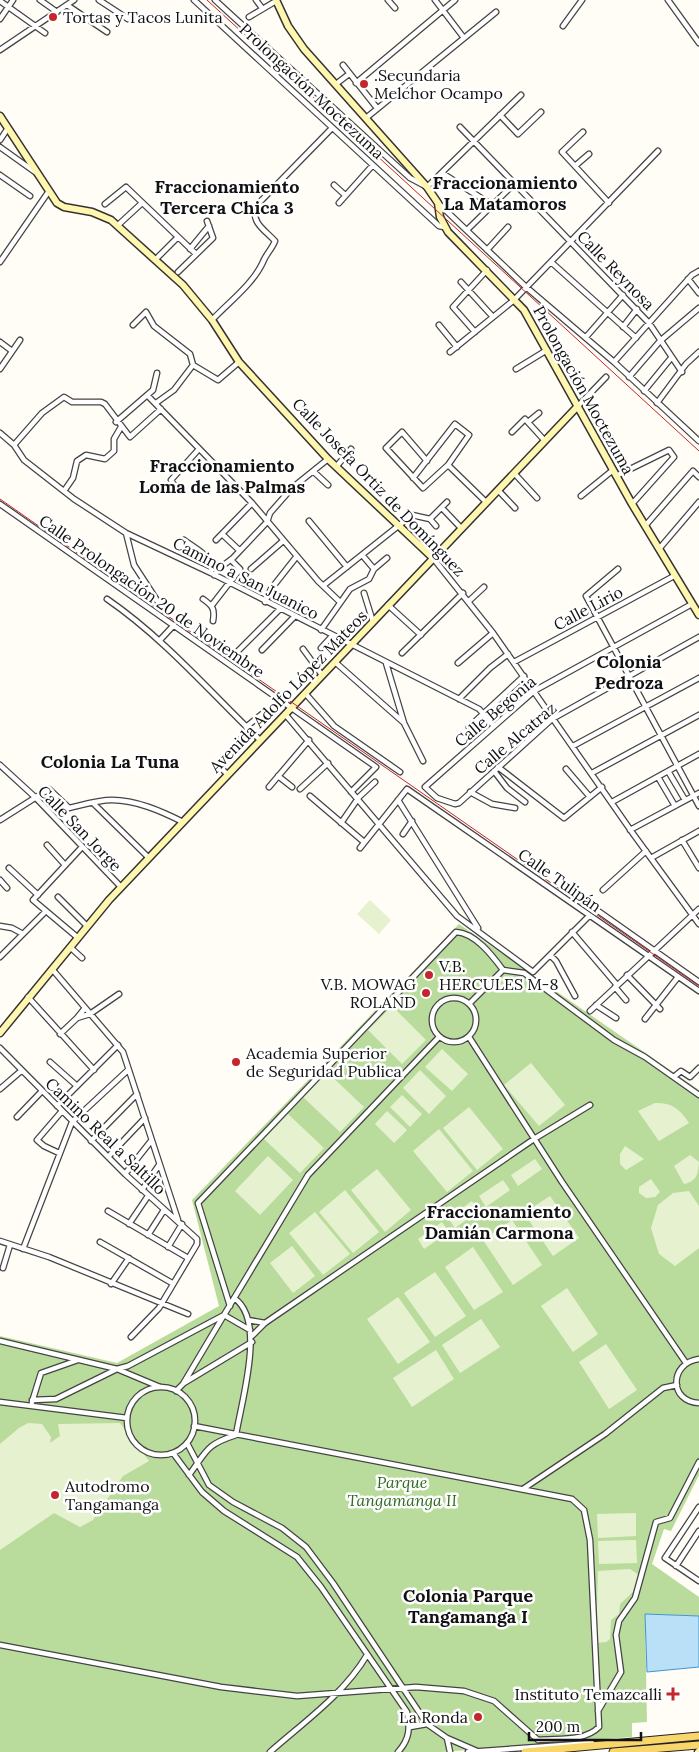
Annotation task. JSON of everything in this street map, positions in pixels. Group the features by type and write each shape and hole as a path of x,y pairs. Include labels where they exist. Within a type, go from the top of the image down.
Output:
{"main road":[{"path":"524,1752 560,1747 699,1736"},
{"path":"613,1752 689,1749 699,1745"}],"street":[{"path":"0,19 13,0"},
{"path":"40,0 56,12"},
{"path":"0,50 74,0"},
{"path":"99,0 128,19"},
{"name":"Prolongación Moctezuma","path":"194,0 372,166 439,226 444,226 524,310 548,350 632,504 699,615"},
{"path":"216,0 410,178 427,187"},
{"path":"256,0 262,8"},
{"path":"388,0 395,8"},
{"path":"435,0 464,38"},
{"path":"356,83 455,0"},
{"path":"563,26 582,0"},
{"path":"668,0 699,43"},
{"path":"0,1 45,33"},
{"path":"249,16 276,1 294,34 427,187 438,203 526,287 614,362 699,442"},
{"path":"67,5 107,32"},
{"path":"366,118 496,12"},
{"path":"342,65 377,108"},
{"path":"336,84 349,74"},
{"path":"427,187 521,94"},
{"path":"500,115 518,134 541,112"},
{"name":"Calle Josefa Ortiz de Domínguez","path":"0,116 38,175 61,206 92,212 107,218 190,292 212,320 239,362 328,459 433,558 493,633 552,719 602,787 630,830 699,924"},
{"name":"Calle Reynosa","path":"460,127 649,322 682,372"},
{"path":"0,140 8,128"},
{"path":"212,320 258,273 273,248 275,242 257,224 254,216 255,207 332,128"},
{"path":"583,132 562,152 608,203"},
{"path":"0,147 38,175"},
{"path":"450,352 514,300 658,151"},
{"path":"575,166 589,154"},
{"path":"338,202 372,166"},
{"path":"442,172 492,205"},
{"path":"0,175 30,196"},
{"path":"467,230 515,183"},
{"path":"334,185 346,195"},
{"path":"105,204 126,187 196,254"},
{"path":"0,262 49,191"},
{"path":"117,226 142,202"},
{"path":"438,203 444,226"},
{"path":"178,272 213,238 208,223 190,249"},
{"path":"487,250 508,227"},
{"path":"155,260 178,237"},
{"path":"551,262 636,338"},
{"path":"475,332 453,307 487,270"},
{"path":"614,362 688,279 699,271"},
{"path":"688,279 699,293"},
{"path":"461,282 493,317"},
{"path":"586,337 623,295"},
{"path":"629,377 660,341 699,308"},
{"path":"622,326 636,309"},
{"path":"133,325 146,312 154,326 190,354 193,365 218,380 239,362"},
{"path":"439,325 457,346"},
{"path":"0,369 20,340"},
{"path":"0,342 12,350"},
{"path":"516,369 548,350"},
{"path":"657,404 686,364 699,352"},
{"path":"644,391 671,358"},
{"path":"156,404 174,390 193,365"},
{"path":"116,422 156,386 157,373"},
{"name":"Avenida Adolfo López Mateos","path":"0,1032 77,937 121,887 606,377"},
{"path":"147,395 252,503 318,581 324,584 340,602"},
{"path":"14,444 42,413 64,397 72,402 100,402 111,411 116,422 130,437 162,409"},
{"path":"528,422 539,413"},
{"path":"512,432 525,419 545,441"},
{"path":"413,478 427,461 455,424 469,434 448,464 423,488 413,478 386,448 402,432 427,461"},
{"path":"64,491 73,478 77,461 86,455 105,459 114,451 114,439 121,427"},
{"name":"Camino a San Juanico","path":"0,433 14,444 24,460 64,491 126,532 460,699 484,713 494,726"},
{"path":"176,488 171,480 199,449"},
{"path":"336,467 351,450"},
{"path":"581,496 615,473 669,450 674,457 632,504"},
{"path":"213,574 231,560 267,522 270,513 292,488 328,459"},
{"path":"448,464 486,502"},
{"path":"645,526 693,471 699,477"},
{"path":"314,472 328,485"},
{"path":"514,473 537,498"},
{"path":"498,490 515,508"},
{"path":"430,519 447,502"},
{"path":"659,549 699,502"},
{"path":"216,540 252,503"},
{"name":"Calle Prolongación 20 de Noviembre","path":"0,504 290,708"},
{"path":"442,508 462,528"},
{"path":"324,584 363,556 414,514 430,519 436,526"},
{"path":"308,521 347,567"},
{"path":"126,532 132,560 160,605"},
{"path":"222,534 239,550"},
{"path":"184,540 195,545 208,557 212,564 213,574"},
{"path":"251,569 283,541"},
{"path":"265,602 270,589 297,556"},
{"path":"363,556 374,569"},
{"path":"320,630 352,586 369,579 374,569 387,558"},
{"path":"212,605 240,569 231,560"},
{"path":"618,569 586,596 699,806"},
{"name":"Calle Lirio","path":"514,662 674,576"},
{"path":"469,601 484,587"},
{"path":"364,593 373,622"},
{"path":"402,653 463,594"},
{"path":"107,599 135,618 160,640 260,740"},
{"path":"203,599 212,605 214,610 213,621"},
{"name":"Calle Begonia","path":"455,804 437,798 425,787 534,691 612,646 692,604"},
{"path":"388,606 421,635"},
{"path":"233,656 280,609"},
{"path":"262,650 294,617"},
{"path":"160,640 174,625"},
{"path":"458,663 493,633"},
{"path":"322,648 332,636"},
{"name":"Calle Alcatraz","path":"455,804 552,719 699,638"},
{"path":"303,649 322,675"},
{"path":"460,699 490,668 508,654"},
{"path":"335,662 404,723"},
{"path":"386,663 404,723 423,761"},
{"path":"469,727 524,676"},
{"path":"573,746 699,678"},
{"path":"306,693 334,726 400,772"},
{"path":"290,708 376,767 351,792"},
{"path":"228,775 220,764 262,714"},
{"path":"285,714 457,916 533,972 589,916"},
{"path":"592,774 699,715"},
{"path":"269,786 309,740"},
{"path":"612,802 699,754"},
{"path":"300,788 328,763"},
{"name":"Calle San Jorge","path":"0,765 36,798 121,887"},
{"path":"496,769 564,818 602,787"},
{"path":"496,769 507,788 525,802"},
{"path":"566,769 590,797"},
{"path":"668,772 685,800"},
{"path":"278,776 292,787"},
{"path":"658,777 675,806"},
{"path":"340,823 357,800 374,782"},
{"path":"1,819 49,789 69,808 110,800 131,802 183,822"},
{"name":"Calle Tulipán","path":"398,800 407,789 699,992"},
{"path":"470,792 492,804 515,808"},
{"path":"630,830 699,792"},
{"path":"310,796 364,842"},
{"path":"360,848 398,800 480,932"},
{"path":"93,803 149,858"},
{"path":"403,834 412,821"},
{"path":"651,858 699,831"},
{"path":"682,840 699,868"},
{"path":"47,846 65,865"},
{"path":"77,937 33,900 82,847"},
{"path":"603,890 646,851"},
{"path":"9,868 38,894"},
{"path":"0,881 8,888"},
{"path":"567,889 699,982"},
{"path":"58,897 87,926"},
{"path":"590,1011 699,909"},
{"path":"0,957 46,910"},
{"path":"0,926 12,928 23,934"},
{"path":"230,1306 198,1203 456,932 463,932 490,952 502,970 524,973 614,1040 675,1076 699,1095"},
{"path":"572,932 626,1000"},
{"path":"70,947 82,958"},
{"path":"550,955 556,961 574,996"},
{"path":"52,968 118,1045 137,1094 159,1165 180,1222 168,1247"},
{"path":"469,1004 502,970"},
{"path":"627,976 660,1009"},
{"path":"645,1019 678,977"},
{"path":"76,1018 90,1014 120,994"},
{"path":"28,997 94,1070"},
{"path":"451,998 465,1000 469,1004 475,1012 476,1019 475,1027 469,1037 454,1043 439,1037 433,1027 432,1019 438,1005 451,998"},
{"path":"596,1005 616,1018"},
{"path":"60,1034 85,1008"},
{"path":"183,1384 308,1176 439,1037"},
{"path":"469,1037 534,1139 686,1363"},
{"path":"57,1106 118,1045"},
{"name":"Camino Real a Saltillo","path":"0,1048 125,1174 197,1239 197,1244 188,1258"},
{"path":"50,1062 77,1086"},
{"path":"675,1076 681,1071 690,1077 699,1068"},
{"path":"0,1089 21,1070"},
{"path":"23,1249 72,1122 128,1070"},
{"path":"17,1117 42,1091"},
{"path":"91,1141 137,1094"},
{"path":"176,1391 183,1384 252,1339 265,1323 534,1139 590,1105"},
{"path":"59,1153 44,1146 37,1140 62,1111"},
{"path":"108,1157 145,1118"},
{"path":"125,1174 151,1141"},
{"path":"142,1190 159,1165"},
{"path":"129,1224 148,1196"},
{"path":"148,1235 164,1210"},
{"path":"108,1211 188,1258 172,1283 162,1304 131,1337"},
{"path":"0,1241 49,1257 188,1314"},
{"path":"100,1242 172,1283"},
{"path":"3,1268 10,1245"},
{"path":"0,1258 6,1259"},
{"path":"111,1284 129,1258"},
{"path":"234,1298 242,1304 252,1339 236,1435"},
{"path":"224,1315 250,1330"},
{"path":"32,1400 56,1399 117,1369 128,1366 224,1315"},
{"path":"248,1320 265,1323"},
{"path":"0,1341 117,1369 161,1388 176,1391 190,1403 193,1410 194,1426 186,1443 173,1453 156,1455 140,1448 129,1433 127,1418 129,1410 138,1396 152,1389 161,1388"},
{"path":"699,1359 686,1363 678,1373 677,1385 684,1398 699,1403"},
{"path":"31,1406 41,1373 79,1360"},
{"path":"523,1489 604,1434 663,1388 677,1385"},
{"path":"0,1402 127,1418"},
{"path":"0,1645 221,1687 297,1696 416,1687 464,1691 494,1701 538,1740 591,1734 599,1727 590,1540 584,1510 572,1498 194,1426"},
{"path":"189,1475 204,1452 216,1441 236,1435"},
{"path":"186,1443 209,1485 233,1502 282,1528 306,1547 427,1724 447,1738 478,1751"},
{"path":"173,1453 202,1492 224,1511 297,1557 321,1586 407,1712 410,1727 408,1737 398,1752"},
{"path":"598,1711 621,1672 616,1635 619,1621 635,1598 656,1522 670,1518 699,1462"},
{"path":"699,1508 665,1558 697,1580 699,1573"},
{"path":"676,1566 699,1531"},
{"path":"270,1752 337,1693 360,1666 367,1654"},
{"path":"410,1727 427,1724"},
{"path":"447,1738 450,1752"},
{"path":"626,1743 626,1751"},
{"path":"468,1752 560,1747"}],"green space":[{"path":"370,900 391,920 379,934 357,914"},
{"name":"Parque Tangamanga II","path":"459,924 699,1090 699,1475 671,1531 664,1529 652,1564 699,1597 699,1616 645,1614 647,1722 632,1723 632,1737 442,1752 0,1752 0,1336 117,1363 219,1306 192,1200"},
{"path":"392,1006 426,1040 402,1064 368,1030"},
{"path":"442,1049 468,1074 452,1091 425,1067"},
{"path":"531,1063 565,1105 539,1126 504,1085"},
{"path":"420,1070 446,1096 429,1114 403,1088"},
{"path":"327,1072 364,1107 340,1132 303,1097"},
{"path":"402,1095 422,1114 410,1127 390,1107"},
{"path":"655,1103 675,1107 689,1123 659,1141 638,1111"},
{"path":"469,1107 503,1149 477,1170 443,1128"},
{"path":"387,1111 407,1130 394,1143 375,1124"},
{"path":"288,1114 324,1148 300,1173 264,1139"},
{"path":"439,1129 473,1171 447,1192 413,1151"},
{"path":"625,1146 644,1159 626,1170 620,1164 620,1154"},
{"path":"690,1155 699,1162 698,1170 692,1181 684,1184 674,1166"},
{"path":"268,1156 293,1180 260,1215 235,1191"},
{"path":"535,1159 542,1169 518,1186 511,1175"},
{"path":"377,1169 411,1210 385,1232 351,1190"},
{"path":"651,1179 660,1192 655,1197 646,1198 639,1193 639,1187"},
{"path":"503,1180 510,1190 486,1207 479,1196"},
{"path":"345,1190 379,1232 353,1253 319,1212"},
{"path":"689,1191 699,1206 699,1248 675,1266 659,1254 651,1228 658,1205 673,1193"},
{"path":"550,1196 579,1238 553,1256 524,1213"},
{"path":"472,1201 479,1211 455,1228 448,1218"},
{"path":"315,1212 350,1254 323,1275 289,1233"},
{"path":"512,1220 542,1265 513,1285 483,1240"},
{"path":"442,1222 449,1232 424,1249 418,1239"},
{"path":"292,1246 315,1276 293,1293 270,1263"},
{"path":"473,1247 503,1292 474,1310 445,1267"},
{"path":"435,1272 466,1316 435,1337 404,1293"},
{"path":"567,1288 598,1334 573,1352 541,1306"},
{"path":"398,1297 430,1342 398,1364 367,1319"},
{"path":"481,1319 500,1347 460,1373 442,1345"},
{"path":"606,1344 637,1390 609,1409 579,1362"},
{"path":"436,1350 454,1379 412,1407 393,1378"},
{"name":"Autodromo Tangamanga","path":"28,1423 42,1424 51,1437 50,1443 60,1436 58,1424 120,1423 149,1461 123,1476 93,1520 80,1527 54,1513 0,1550 0,1444"},
{"path":"636,1513 636,1536 598,1538 597,1514"},
{"path":"636,1540 637,1563 599,1564 598,1541"},
{"path":"630,1569 639,1575 635,1590 620,1604 619,1614 611,1620 610,1639 606,1642 596,1643 598,1571"}],"water":[{"path":"645,1614 699,1616 699,1667 647,1672"}],"railway":[{"path":"207,0 699,451"},
{"path":"0,499 699,986"}],"place":[{"name":"Tortas y Tacos Lunita","path":"53,17"},
{"name":".Secundaria Melchor Ocampo","path":"364,84"},
{"name":"V.B. HERCULES M-8","path":"429,975"},
{"name":"V.B. MOWAG ROLAND","path":"426,993"},
{"name":"Academia Superior de Seguridad Publica","path":"236,1062"},
{"name":"Autodromo Tangamanga","path":"55,1495"},
{"name":"Instituto Temazcalli","path":"673,1694"},
{"name":"La Ronda","path":"478,1717"}],"district":[{"name":"Fraccionamiento La Matamoros","path":"505,193"},
{"name":"Fraccionamiento Tercera Chica 3","path":"227,197"},
{"name":"Fraccionamiento Loma de las Palmas","path":"222,476"},
{"name":"Colonia Pedroza","path":"629,672"},
{"name":"Colonia La Tuna","path":"110,762"},
{"name":"Fraccionamiento Damián Carmona","path":"499,1222"},
{"name":"Colonia Parque Tangamanga I","path":"468,1606"}]}
